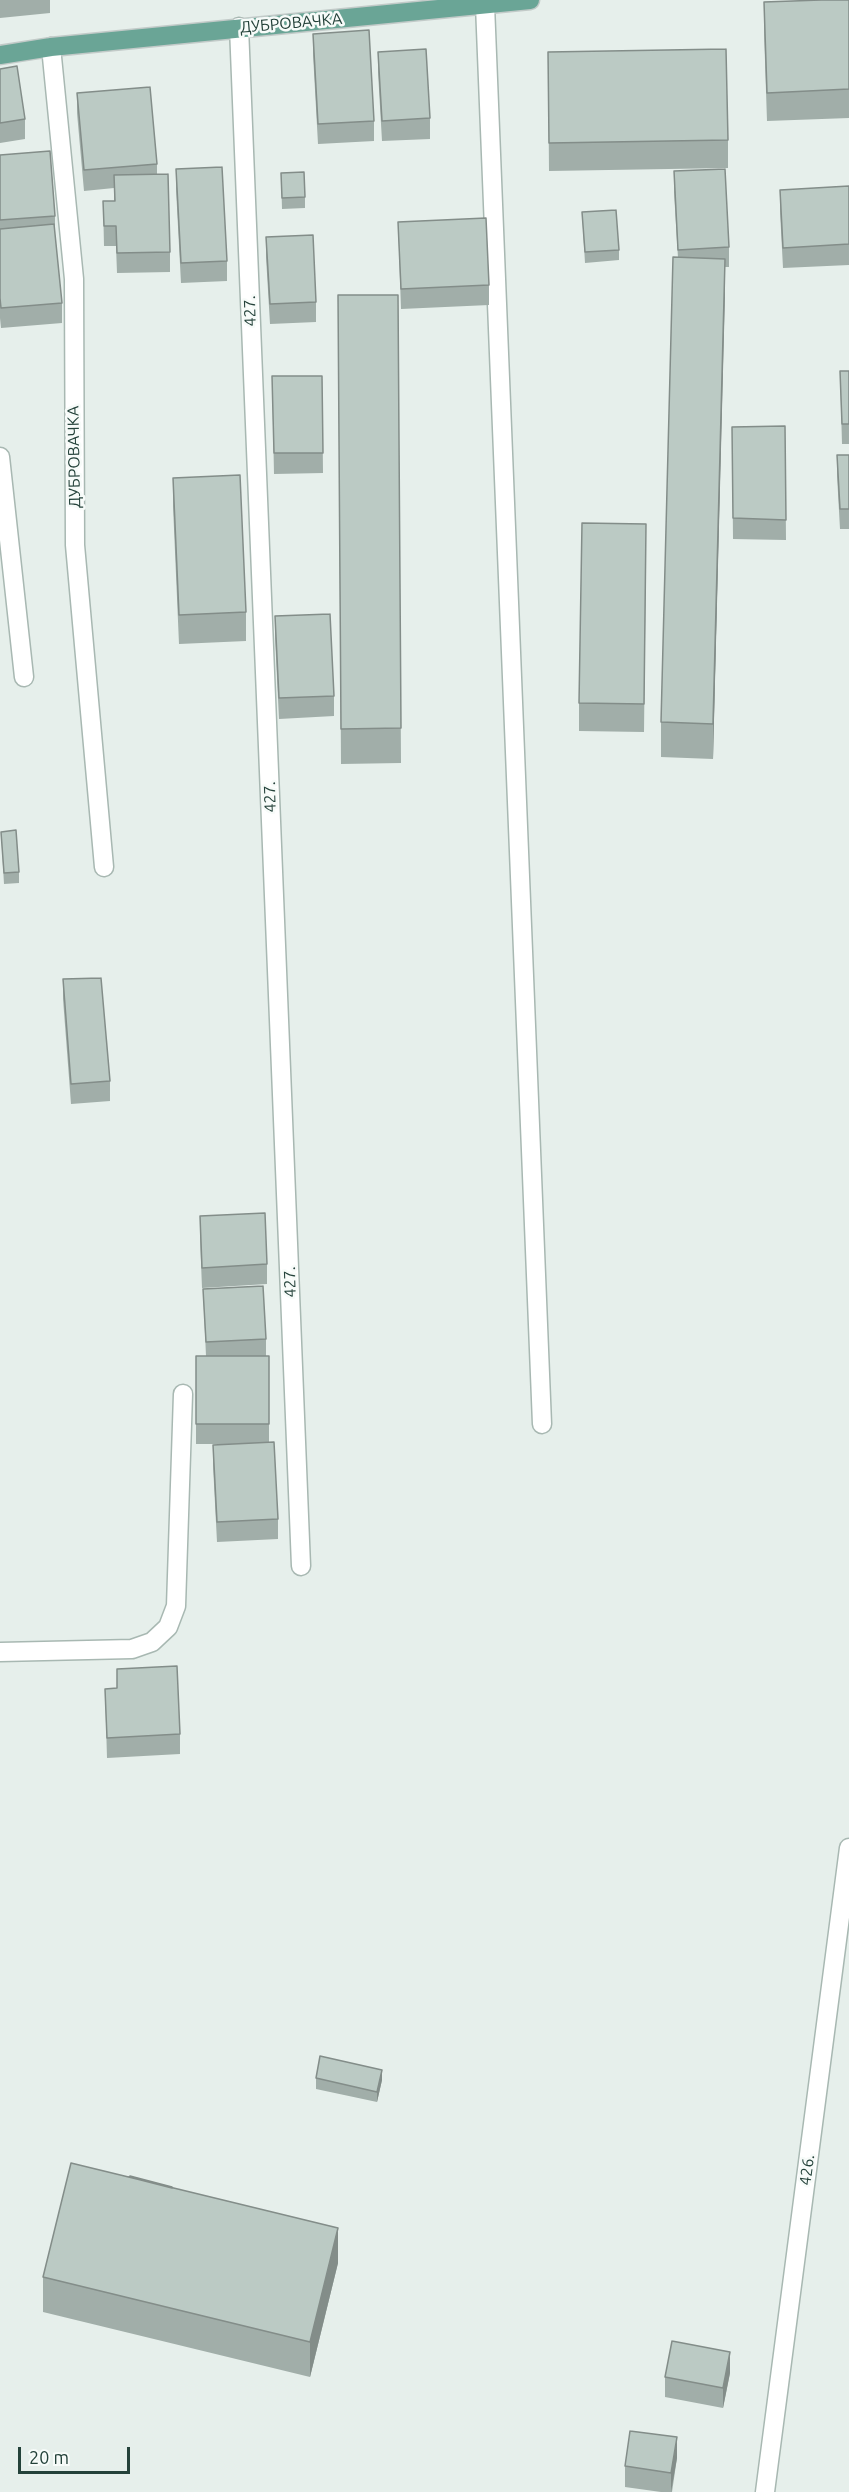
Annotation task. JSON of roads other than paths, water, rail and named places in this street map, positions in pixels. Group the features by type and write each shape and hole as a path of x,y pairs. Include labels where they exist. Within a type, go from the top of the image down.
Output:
{"main road":[{"name":"ДУБРОВАЧКА","path":"0,55 51,47 239,27 530,0"}],"street":[{"path":"485,5 542,1424"},
{"name":"427.","path":"239,27 302,1566"},
{"name":"ДУБРОВАЧКА","path":"51,47 74,279 75,545 104,867"},
{"path":"0,457 24,677"},
{"path":"0,1652 132,1648 152,1642 168,1627 176,1606 183,1394"},
{"name":"426.","path":"765,2492 849,1848"}]}
